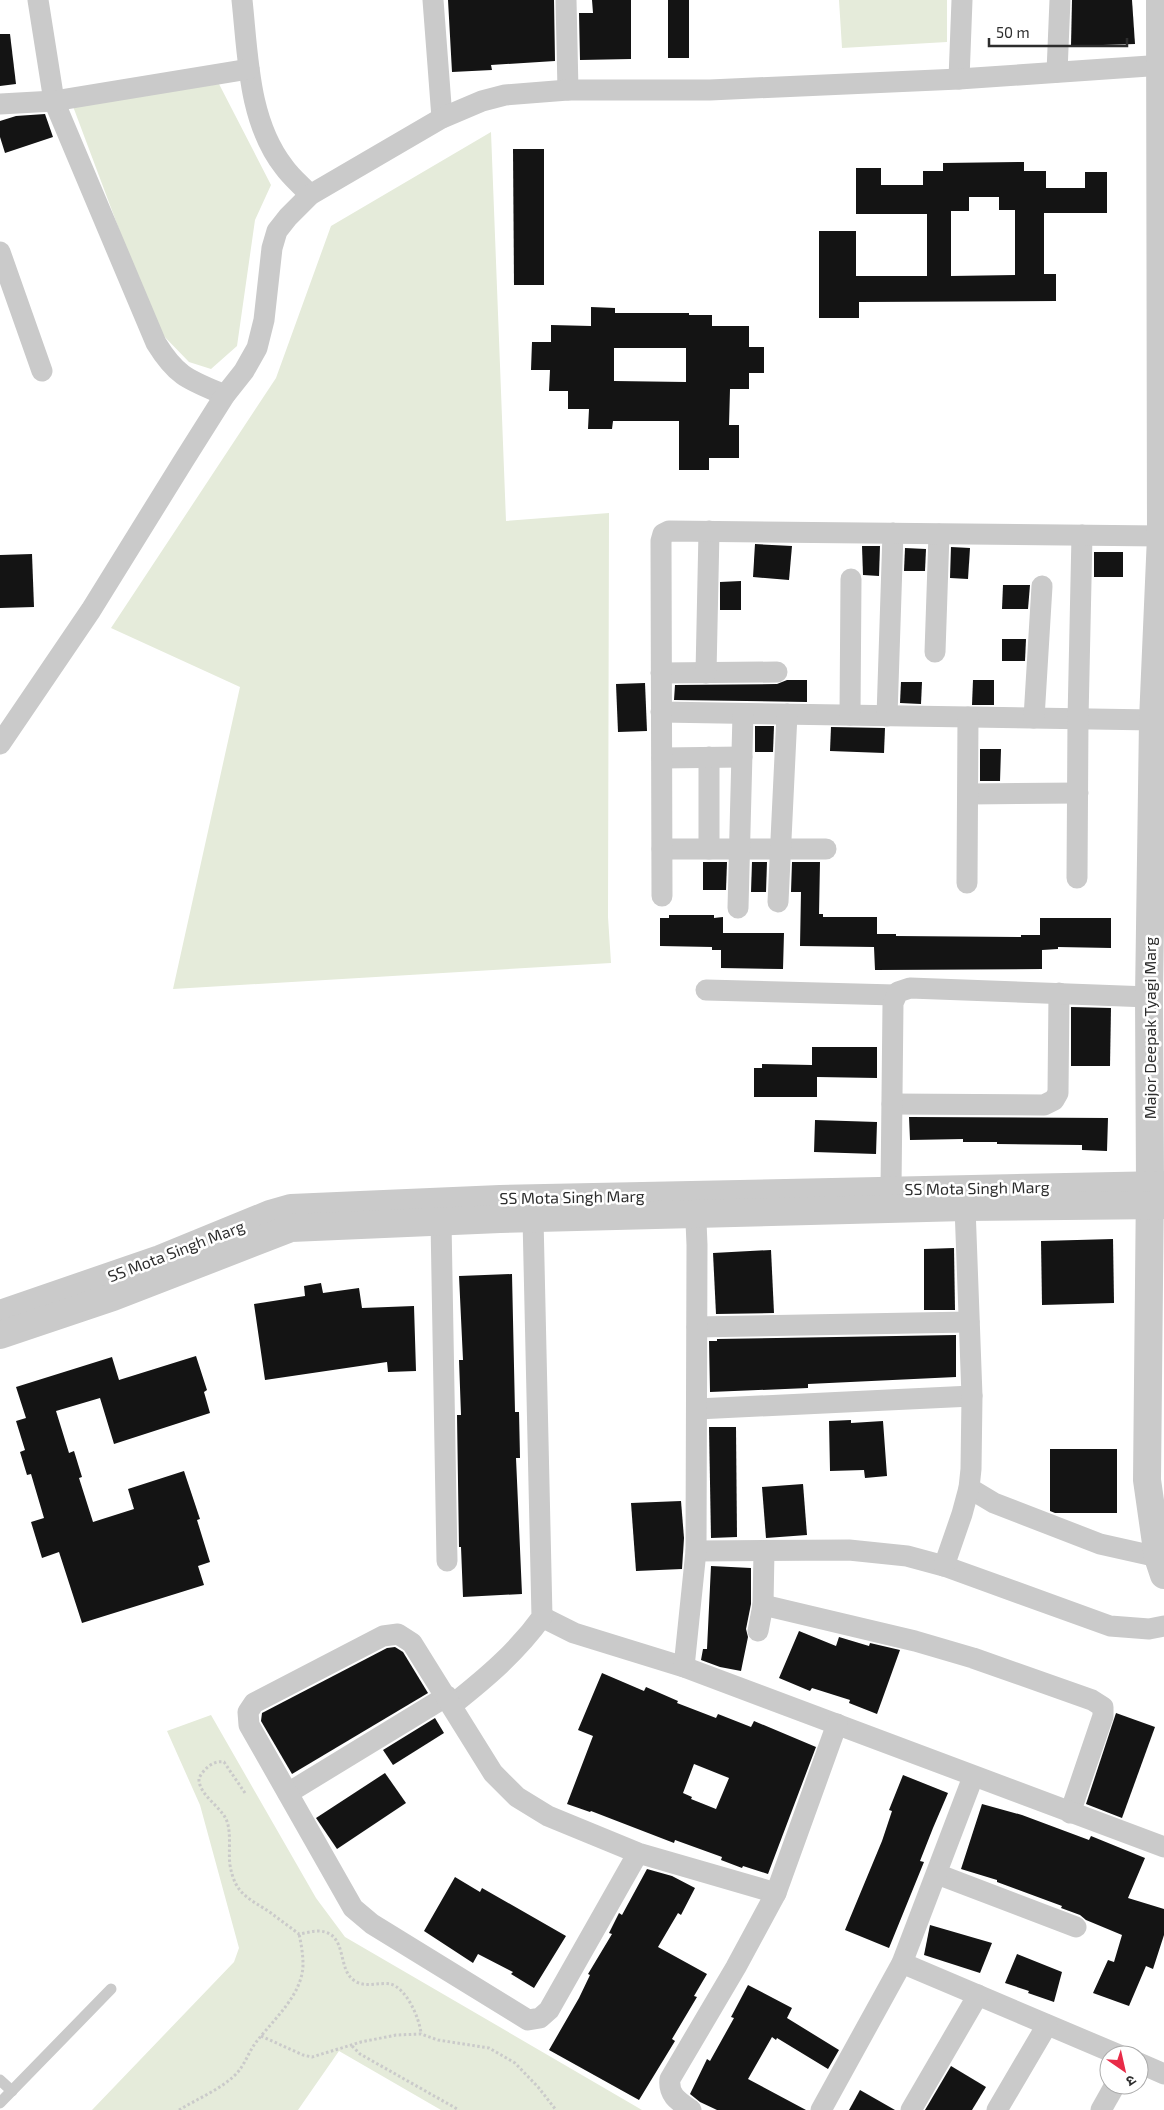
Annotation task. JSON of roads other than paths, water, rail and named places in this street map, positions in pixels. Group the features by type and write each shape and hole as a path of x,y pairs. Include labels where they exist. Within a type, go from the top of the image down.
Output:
{"street":[{"path":"38,0 54,101 156,342 168,363 189,380 225,395"},
{"path":"242,0 249,69 265,135 283,167 310,195"},
{"path":"433,0 442,118"},
{"path":"566,0 568,90"},
{"path":"959,79 962,0"},
{"path":"1057,72 1060,0"},
{"name":"Major Deepak Tyagi Marg","path":"1160,0 1162,65 1160,536 1153,720 1158,834 1149,996 1157,1195 1161,1441 1148,1488 1161,1566"},
{"path":"0,744 91,610 225,395 244,371 257,348 264,320 272,248 278,231 288,217 310,195 442,118 482,101 505,95 568,90 710,90 959,79 1162,65"},
{"path":"0,104 54,101 249,69"},
{"path":"0,118 54,101"},
{"path":"1,258 42,371"},
{"path":"662,896 661,541 663,534 669,531 1160,536"},
{"path":"706,672 709,532"},
{"path":"887,716 893,533"},
{"path":"935,652 939,534"},
{"path":"1078,878 1078,718 1082,535"},
{"path":"850,579 850,715"},
{"path":"1034,718 1042,586"},
{"path":"661,673 777,672"},
{"path":"661,712 1153,720"},
{"path":"738,908 742,714"},
{"path":"778,902 787,714"},
{"path":"967,883 968,717"},
{"path":"709,757 710,849"},
{"path":"662,758 742,757"},
{"path":"968,794 1078,794"},
{"path":"662,850 826,849"},
{"path":"706,990 895,995 904,989 910,988 1149,996"},
{"path":"892,1104 1044,1105 1054,1100 1058,1093 1059,993"},
{"path":"891,1189 893,1003 895,995"},
{"name":"SS Mota Singh Marg","path":"0,1334 113,1297 291,1228 533,1218 891,1189 1157,1195"},
{"name":"SS Mota Singh Marg","path":"0,1314 160,1259 270,1214 291,1208 500,1199 695,1204 965,1207 1157,1195"},
{"path":"684,1667 696,1552 697,1328 695,1204"},
{"path":"944,1566 969,1488 972,1449 972,1396 965,1207"},
{"path":"288,1793 450,1700 503,1662 531,1633 542,1617 533,1218"},
{"path":"440,1221 447,1561"},
{"path":"697,1328 969,1322"},
{"path":"697,1409 972,1396"},
{"path":"969,1488 994,1502 1161,1566"},
{"path":"696,1552 849,1550 907,1556 944,1566 1110,1626 1149,1630 1164,1626"},
{"path":"758,1631 763,1605 764,1551"},
{"path":"763,1605 915,1641 973,1658 1092,1700 1103,1707 1103,1716 1070,1813"},
{"path":"542,1617 574,1633 684,1667 973,1777 1164,1847"},
{"path":"638,1853 549,2010 540,2018 528,2020 372,1924 353,1908 249,1725 248,1712 254,1703 383,1636 398,1634 412,1643 450,1700 493,1772 517,1797 548,1816 638,1853 776,1893"},
{"path":"691,2110 677,2100 669,2089 670,2079 736,1968 776,1893 837,1724"},
{"path":"821,2110 902,1963 973,1777"},
{"path":"937,1874 1076,1927"},
{"path":"902,1963 1099,2046"},
{"path":"911,2110 978,1995"},
{"path":"997,2110 1047,2024"},
{"path":"1149,2067 1164,2074"},
{"path":"1101,2110 1109,2095"}],"lane":[{"path":"0,2103 111,1989"},
{"path":"0,2080 12,2091"}]}
